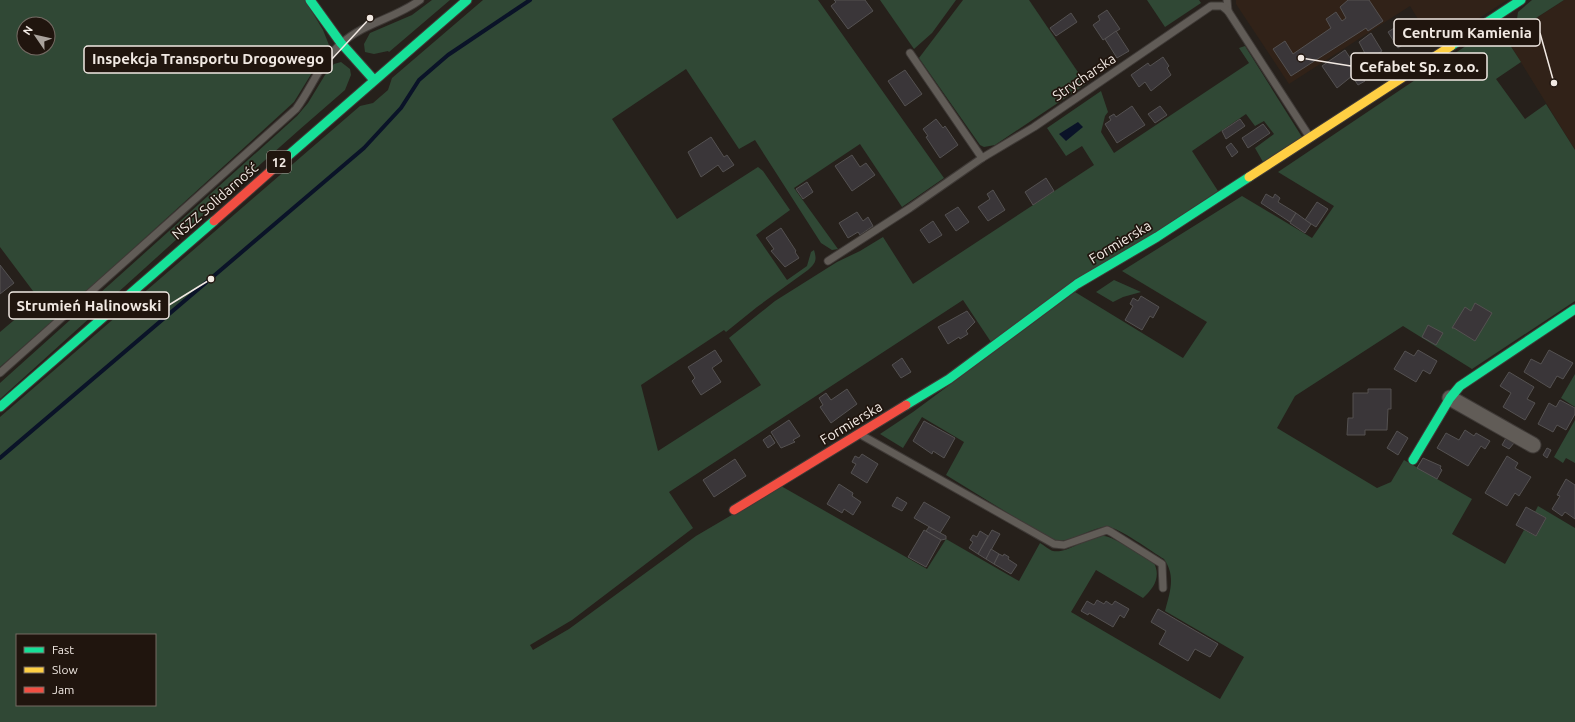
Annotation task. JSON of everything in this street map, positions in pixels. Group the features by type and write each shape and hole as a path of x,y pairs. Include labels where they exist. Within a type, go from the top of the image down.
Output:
{"street":[{"path":"310,0 341,43 374,80"},
{"name":"NSZZ Solidarność","path":"0,407 467,0"},
{"name":"Formierska","path":"734,510 949,379 1077,284 1157,237 1521,0"},
{"path":"1413,460 1450,398 1466,380 1575,309"},
{"path":"1450,398 1533,445"}],"lane":[{"path":"0,373 296,108 327,59 341,43 357,31 388,18 420,0"},
{"name":"Strycharska","path":"828,261 910,208 982,158 1034,127 1220,0"},
{"path":"1227,0 1228,10"},
{"path":"1211,6 1222,6 1228,10 1310,137"},
{"path":"910,52 982,158"},
{"path":"860,434 1054,544 1064,545 1107,530 1111,532 1162,564 1163,588"}],"shaded area":[{"path":"1236,0 1507,0 1435,47 1410,6 1289,84 1236,4"},
{"path":"1564,0 1575,0 1575,150 1506,38"}],"green space":[{"path":"0,0 305,0 323,30 329,45 294,102 101,278 0,367 0,332 39,299 0,247"},
{"path":"432,0 450,0 389,52 374,54 365,52 364,44 370,33 412,15"},
{"path":"483,0 818,0 944,178 902,207 860,144 794,188 838,249 832,250 821,243 755,140 739,149 686,69 612,119 677,219 758,167 763,171 790,210 756,235 787,280 807,266 811,252 814,250 815,256 813,265 808,270 757,307 726,332 724,330 641,385 658,451 761,385 729,338 775,301 837,262 860,251 883,237 913,284 1094,165 1082,146 1066,156 1047,128 1101,91 1108,112 1105,116 1101,132 1114,153 1249,63 1239,48 1245,46 1302,137 1263,162 1255,148 1274,134 1264,121 1255,126 1246,114 1192,151 1218,191 991,342 963,300 669,492 693,528 572,620 530,645 533,650 569,629 696,536 781,486 927,569 946,539 1019,581 1040,543 1053,551 1059,551 1065,550 1098,536 1114,539 1154,563 1157,573 1153,586 1143,598 1096,570 1071,612 1220,699 1244,657 1165,611 1170,591 1171,578 1168,565 1164,559 1127,535 1107,527 1093,530 1071,539 1057,541 1050,539 946,475 964,442 922,417 903,448 880,434 913,412 1075,292 1183,358 1207,322 1122,271 1242,196 1312,238 1334,206 1278,172 1497,25 1521,62 1496,79 1525,119 1546,104 1575,150 1575,301 1472,369 1403,326 1295,396 1277,428 1377,488 1391,482 1404,460 1472,499 1452,534 1505,564 1524,530 1536,536 1546,518 1535,512 1538,506 1575,528 1575,722 0,722 0,417 360,106 373,103 388,90 392,78"},
{"path":"880,0 956,0 932,33 914,49"},
{"path":"963,0 1029,0 1086,84 995,145 984,147 980,145 919,58"},
{"path":"1147,0 1199,0 1201,3 1165,27"},
{"path":"1532,0 1564,0 1522,27 1517,19 1518,12"},
{"path":"341,62 350,69 351,75 345,90 0,399 0,383 297,116 308,103 325,75 334,64"},
{"path":"1114,280 1141,292 1123,297 1113,302 1096,292"},
{"path":"1575,374 1575,407 1561,398"},
{"path":"1575,420 1575,463 1566,458 1563,463 1554,457"}],"water":[{"path":"1078,122 1083,127 1066,141 1059,134"}],"building":[{"path":"834,0 865,0 873,11 848,29 831,6 836,2"},
{"path":"1348,0 1369,0 1383,21 1368,31 1366,28 1291,76 1273,49 1285,41 1293,54 1331,28 1326,19 1336,12 1342,21 1346,18 1340,7"},
{"path":"1107,10 1120,29 1103,40 1093,25 1100,20 1098,16"},
{"path":"1071,13 1077,22 1056,36 1050,28"},
{"path":"1405,21 1416,36 1398,48 1388,32"},
{"path":"1116,31 1129,51 1117,58 1105,39"},
{"path":"1371,33 1382,51 1369,59 1369,61 1359,42"},
{"path":"1345,50 1365,81 1358,85 1352,76 1337,88 1322,66"},
{"path":"1163,57 1169,66 1167,68 1171,75 1151,91 1145,82 1139,87 1131,75 1148,63 1150,66"},
{"path":"905,70 922,94 905,106 888,81"},
{"path":"1132,106 1145,125 1117,143 1105,124 1111,120 1109,117 1114,114 1116,117"},
{"path":"1160,106 1167,115 1155,123 1148,114"},
{"path":"936,119 943,128 945,126 958,145 940,158 926,137 928,136 923,129"},
{"path":"1240,119 1245,126 1226,139 1222,131"},
{"path":"1263,124 1270,133 1248,148 1242,138"},
{"path":"711,137 724,157 727,155 734,165 723,172 718,165 701,177 688,152"},
{"path":"1231,143 1238,152 1232,157 1226,147"},
{"path":"852,155 860,167 866,163 875,175 852,191 835,166"},
{"path":"1046,178 1054,191 1033,205 1025,192"},
{"path":"807,182 813,192 803,199 796,189"},
{"path":"993,190 1005,210 988,221 978,207 990,199 987,194"},
{"path":"1266,194 1273,198 1275,194 1280,198 1278,202 1296,213 1290,222 1261,203"},
{"path":"1317,202 1328,209 1316,227 1305,220"},
{"path":"958,207 969,222 956,231 945,215"},
{"path":"857,212 863,221 868,217 873,226 860,235 858,232 848,238 839,223"},
{"path":"1296,213 1311,224 1305,233 1290,223"},
{"path":"933,221 942,235 929,243 920,230"},
{"path":"781,228 799,258 785,267 771,251 774,249 766,238"},
{"path":"0,265 14,283 0,294"},
{"path":"1141,296 1159,307 1153,318 1150,316 1142,330 1125,320 1133,306 1130,304 1133,298 1138,301"},
{"path":"1475,303 1492,313 1475,341 1452,328 1465,307 1471,311"},
{"path":"967,311 975,322 966,331 968,334 960,339 959,337 948,344 938,327"},
{"path":"1428,325 1443,333 1436,345 1422,337"},
{"path":"715,350 722,361 712,368 721,382 701,395 692,381 695,378 688,367"},
{"path":"1418,350 1437,361 1430,374 1423,370 1416,382 1394,369 1405,351 1414,356"},
{"path":"1549,350 1573,363 1563,379 1557,376 1550,388 1524,372 1531,359 1541,364"},
{"path":"902,358 911,372 901,378 892,365"},
{"path":"1509,372 1534,387 1527,399 1535,403 1525,420 1503,407 1511,393 1500,386"},
{"path":"847,389 857,404 831,423 820,407 823,405 819,398 826,393 831,400"},
{"path":"1368,389 1391,389 1391,409 1388,409 1387,430 1365,430 1365,435 1347,435 1348,418 1353,418 1353,393 1368,393"},
{"path":"1560,400 1575,408 1575,414 1566,430 1557,425 1553,432 1538,424 1549,403 1556,407"},
{"path":"789,420 800,436 793,440 795,442 781,448 771,432"},
{"path":"924,421 955,438 944,458 933,451 932,454 913,441"},
{"path":"1465,430 1474,436 1476,433 1490,441 1485,449 1481,446 1468,466 1437,448 1446,433 1459,440"},
{"path":"1397,431 1408,438 1398,455 1387,448"},
{"path":"770,435 775,443 768,448 763,440"},
{"path":"1506,438 1514,443 1509,449 1502,445"},
{"path":"1547,448 1551,450 1547,458 1543,455"},
{"path":"862,454 878,464 867,483 851,473 856,464 852,462 855,456 859,458"},
{"path":"1507,456 1518,463 1515,468 1531,477 1519,496 1515,493 1507,506 1485,493"},
{"path":"1423,458 1441,466 1440,468 1442,470 1437,479 1417,468"},
{"path":"735,459 746,476 714,497 703,480"},
{"path":"1566,479 1575,485 1575,519 1565,512 1562,516 1552,509 1560,496 1557,495"},
{"path":"839,484 853,493 852,496 861,502 853,515 844,509 842,513 827,504"},
{"path":"897,497 907,503 902,511 892,506"},
{"path":"924,502 950,517 940,533 914,518"},
{"path":"1526,507 1546,518 1536,536 1516,525"},
{"path":"929,527 946,536 946,539 941,540 926,531"},
{"path":"924,530 941,540 926,567 908,557"},
{"path":"992,530 1000,534 986,559 978,554"},
{"path":"980,531 988,536 978,554 969,548 973,542 970,540 973,535 977,537"},
{"path":"991,549 999,554 994,564 986,559"},
{"path":"999,554 1003,556 1004,554 1009,557 1008,559 1017,565 1011,574 994,564"},
{"path":"1097,600 1104,604 1106,601 1112,605 1115,601 1129,609 1124,618 1120,615 1113,627 1089,613 1088,615 1081,611 1087,601 1094,605"},
{"path":"1158,609 1218,644 1210,657 1195,649 1188,661 1159,644 1166,631 1151,622"}],"waterway":[{"path":"0,458 364,148 401,108 419,80 448,55 530,0"}],"traffic: fast":[{"path":"310,0 341,43 374,80"},
{"path":"282,161 467,0"},
{"path":"1451,46 1521,0"},
{"path":"906,405 949,379 1077,284 1157,237 1249,177"},
{"path":"0,407 214,221"},
{"path":"1413,460 1450,398 1460,386 1575,309"}],"traffic: slow":[{"path":"1249,177 1451,46"}],"traffic: jam":[{"path":"214,221 282,161"},
{"path":"734,510 906,405"}],"place":[{"name":"Inspekcja Transportu Drogowego","path":"370,18"},
{"name":"Cefabet Sp. z o.o.","path":"1301,58"},
{"name":"Centrum Kamienia","path":"1554,83"},
{"name":"Strumień Halinowski","path":"211,279"}]}
